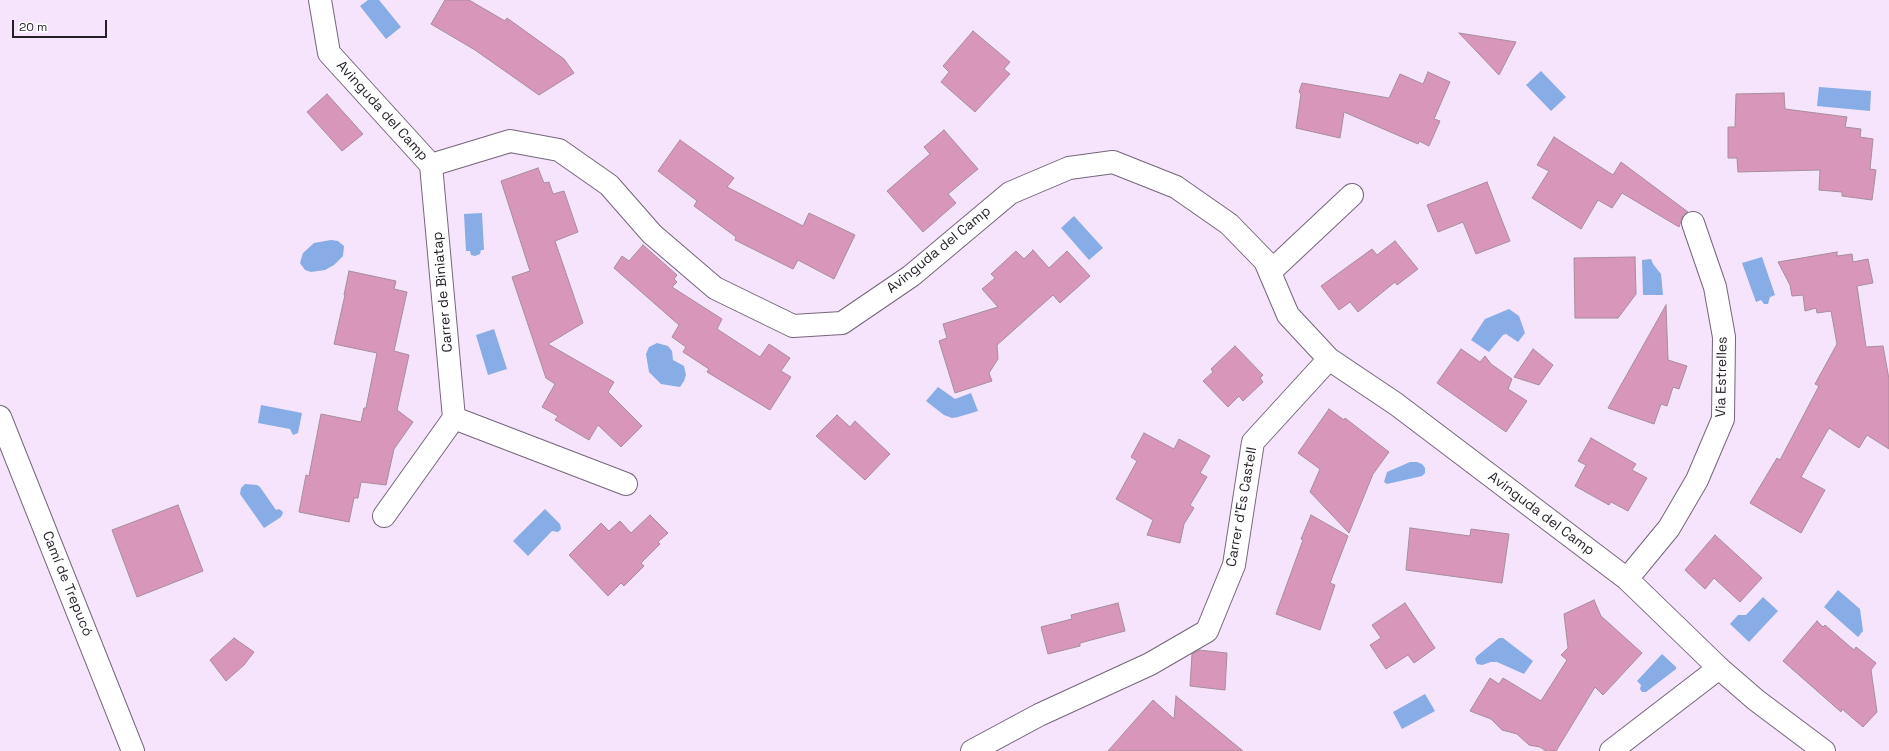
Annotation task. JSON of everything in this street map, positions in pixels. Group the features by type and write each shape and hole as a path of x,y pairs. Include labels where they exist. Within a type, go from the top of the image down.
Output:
{"street":[{"name":"Avinguda del Camp","path":"320,0 329,53 432,165 510,142 559,150 609,185 652,234 715,288 793,326 842,323 911,276 1010,192 1069,168 1113,162 1176,187 1223,220 1265,261 1288,316 1329,359 1396,404 1627,579 1719,668 1756,700 1824,751"},
{"name":"Carrer de Biniatap","path":"432,165 454,418"},
{"path":"1270,272 1352,196"},
{"name":"Via Estrelles","path":"1627,579 1669,528 1697,480 1723,419 1724,337 1715,288 1693,223"},
{"name":"Carrer d'Es Castell","path":"972,751 1038,715 1150,664 1207,631 1234,565 1253,442 1329,359"},
{"name":"Camí de Trepucó","path":"0,418 133,751"},
{"path":"384,516 454,418 626,484"},
{"path":"1611,751 1719,668"}],"water":[{"path":"368,0 379,0 401,27 386,39 360,6"},
{"path":"1541,71 1566,97 1551,111 1526,85"},
{"path":"1819,87 1871,91 1870,111 1817,106"},
{"path":"482,213 484,250 481,250 480,254 475,256 471,255 470,251 466,251 464,214"},
{"path":"1074,216 1103,248 1089,260 1061,228"},
{"path":"331,240 338,241 344,246 343,256 334,265 325,270 311,272 305,270 300,263 303,253 314,243"},
{"path":"1762,257 1775,295 1770,297 1768,304 1764,304 1761,300 1756,302 1742,263"},
{"path":"1651,259 1661,274 1663,295 1643,295 1642,260"},
{"path":"1509,309 1519,316 1525,333 1518,342 1506,334 1503,335 1489,352 1471,340 1485,319"},
{"path":"494,329 507,369 488,375 476,335"},
{"path":"657,343 668,346 672,351 673,360 684,366 686,375 680,387 661,384 649,372 646,354 649,347"},
{"path":"938,387 955,399 971,393 978,411 952,418 944,415 926,401"},
{"path":"261,405 302,413 298,433 293,435 290,429 258,423"},
{"path":"1410,462 1422,464 1425,468 1425,473 1422,476 1387,484 1384,482 1387,472"},
{"path":"245,484 257,485 260,487 276,510 279,509 282,511 283,513 281,517 264,528 240,494 241,488"},
{"path":"545,509 560,524 561,529 558,532 552,531 528,556 513,541"},
{"path":"1838,590 1860,609 1863,631 1858,637 1824,607"},
{"path":"1763,597 1778,611 1749,642 1730,624 1738,615 1746,615"},
{"path":"1499,638 1503,638 1533,661 1524,674 1497,662 1482,665 1477,664 1475,659 1477,656"},
{"path":"1662,654 1676,667 1676,669 1646,692 1642,692 1640,689 1641,685 1637,681"},
{"path":"1425,694 1435,711 1402,729 1393,712"}],"building":[{"path":"445,0 469,0 505,21 507,18 564,59 574,73 539,95 475,50 431,24"},
{"path":"973,31 1010,62 1004,69 1010,74 975,112 941,82 949,72 943,66"},
{"path":"1459,33 1516,42 1499,75"},
{"path":"1428,72 1450,82 1434,119 1440,121 1429,146 1419,141 1418,144 1344,112 1340,138 1296,128 1301,94 1299,92 1302,83 1389,98 1400,74 1423,84"},
{"path":"1784,93 1785,109 1847,117 1845,127 1861,129 1860,137 1873,139 1870,169 1876,170 1872,200 1842,196 1842,192 1819,190 1820,170 1738,172 1737,158 1728,158 1728,127 1735,127 1736,94"},
{"path":"327,94 363,134 342,151 307,112"},
{"path":"944,130 978,169 948,194 956,203 923,232 887,191 930,154 924,147"},
{"path":"1554,137 1613,175 1621,162 1688,212 1683,215 1679,227 1622,193 1612,208 1598,200 1581,229 1532,198 1549,171 1537,165"},
{"path":"680,140 734,178 727,187 803,226 809,213 855,235 834,279 798,260 793,269 735,240 736,237 694,206 697,201 658,171"},
{"path":"538,168 544,183 549,182 553,194 564,191 578,232 555,241 583,323 548,344 614,382 608,392 642,426 621,447 598,425 589,440 555,420 558,416 542,407 555,384 546,378 512,277 530,271 501,181"},
{"path":"1487,182 1510,241 1476,254 1463,222 1438,232 1427,205"},
{"path":"1395,241 1418,269 1397,285 1395,282 1358,312 1350,302 1339,310 1321,286 1372,249 1377,255"},
{"path":"643,245 677,275 674,279 677,282 672,287 722,319 717,329 760,357 769,344 790,358 781,371 791,377 770,410 707,372 709,369 683,352 686,347 672,337 679,325 614,268 622,256 629,261"},
{"path":"1033,250 1049,268 1067,251 1090,276 1060,303 1053,295 997,345 998,359 989,373 992,381 955,393 939,341 947,338 943,324 998,307 982,289 995,278 991,274 1016,251 1024,259"},
{"path":"1837,252 1837,256 1852,254 1853,262 1868,259 1873,283 1857,286 1866,347 1883,346 1889,379 1889,449 1867,435 1859,448 1829,428 1801,477 1825,490 1801,533 1750,503 1777,458 1780,460 1819,386 1815,384 1837,344 1831,311 1817,313 1816,308 1805,311 1803,295 1792,296 1790,285 1778,262"},
{"path":"1635,257 1636,294 1618,318 1575,318 1574,258"},
{"path":"349,271 396,281 394,289 407,292 394,351 409,355 397,410 413,422 394,449 386,485 361,482 358,498 354,498 349,522 299,512 306,475 309,476 321,414 361,422 364,408 366,408 377,353 334,344"},
{"path":"1666,305 1668,360 1687,366 1679,389 1673,387 1667,406 1661,404 1654,424 1608,408"},
{"path":"1235,346 1263,375 1260,378 1263,382 1243,401 1239,396 1228,407 1203,381 1213,372 1211,369"},
{"path":"1461,349 1480,362 1485,356 1491,364 1512,379 1508,389 1527,401 1506,432 1437,383"},
{"path":"1533,349 1553,365 1539,385 1514,377"},
{"path":"1329,409 1344,420 1345,418 1389,452 1373,474 1349,533 1310,492 1320,469 1298,453"},
{"path":"837,415 850,427 855,421 890,454 865,480 816,436"},
{"path":"1144,433 1174,449 1179,439 1210,456 1200,473 1207,477 1190,505 1194,508 1184,524 1180,543 1147,535 1153,520 1116,499 1137,461 1131,457"},
{"path":"1591,438 1636,464 1632,470 1647,478 1628,511 1611,502 1609,505 1575,486 1586,465 1578,461"},
{"path":"178,505 203,571 137,597 112,530"},
{"path":"650,515 668,533 658,542 660,544 641,563 644,566 624,586 621,583 608,596 569,555 601,523 609,531 620,521 631,533"},
{"path":"1311,515 1348,536 1330,583 1335,585 1320,630 1276,614 1303,540 1301,539"},
{"path":"1410,528 1470,536 1471,529 1509,534 1502,583 1406,570"},
{"path":"1715,535 1762,578 1740,602 1714,578 1705,589 1685,570"},
{"path":"1594,600 1601,616 1642,653 1603,695 1595,687 1556,751 1546,751 1540,747 1529,745 1517,734 1502,730 1491,719 1470,711 1490,678 1499,684 1503,678 1541,701 1567,660 1561,655 1568,648 1564,614"},
{"path":"1118,603 1125,631 1080,643 1080,646 1048,654 1041,627 1072,619 1071,615"},
{"path":"1405,603 1435,648 1414,663 1408,655 1386,669 1370,645 1381,638 1372,625"},
{"path":"1817,621 1823,627 1825,625 1854,650 1856,647 1876,663 1871,670 1877,712 1863,727 1842,709 1841,712 1783,661"},
{"path":"234,638 254,652 244,665 226,681 210,660"},
{"path":"1199,650 1227,653 1225,690 1190,686 1192,654"},
{"path":"1176,696 1243,751 1108,751 1153,700 1174,719"}]}
